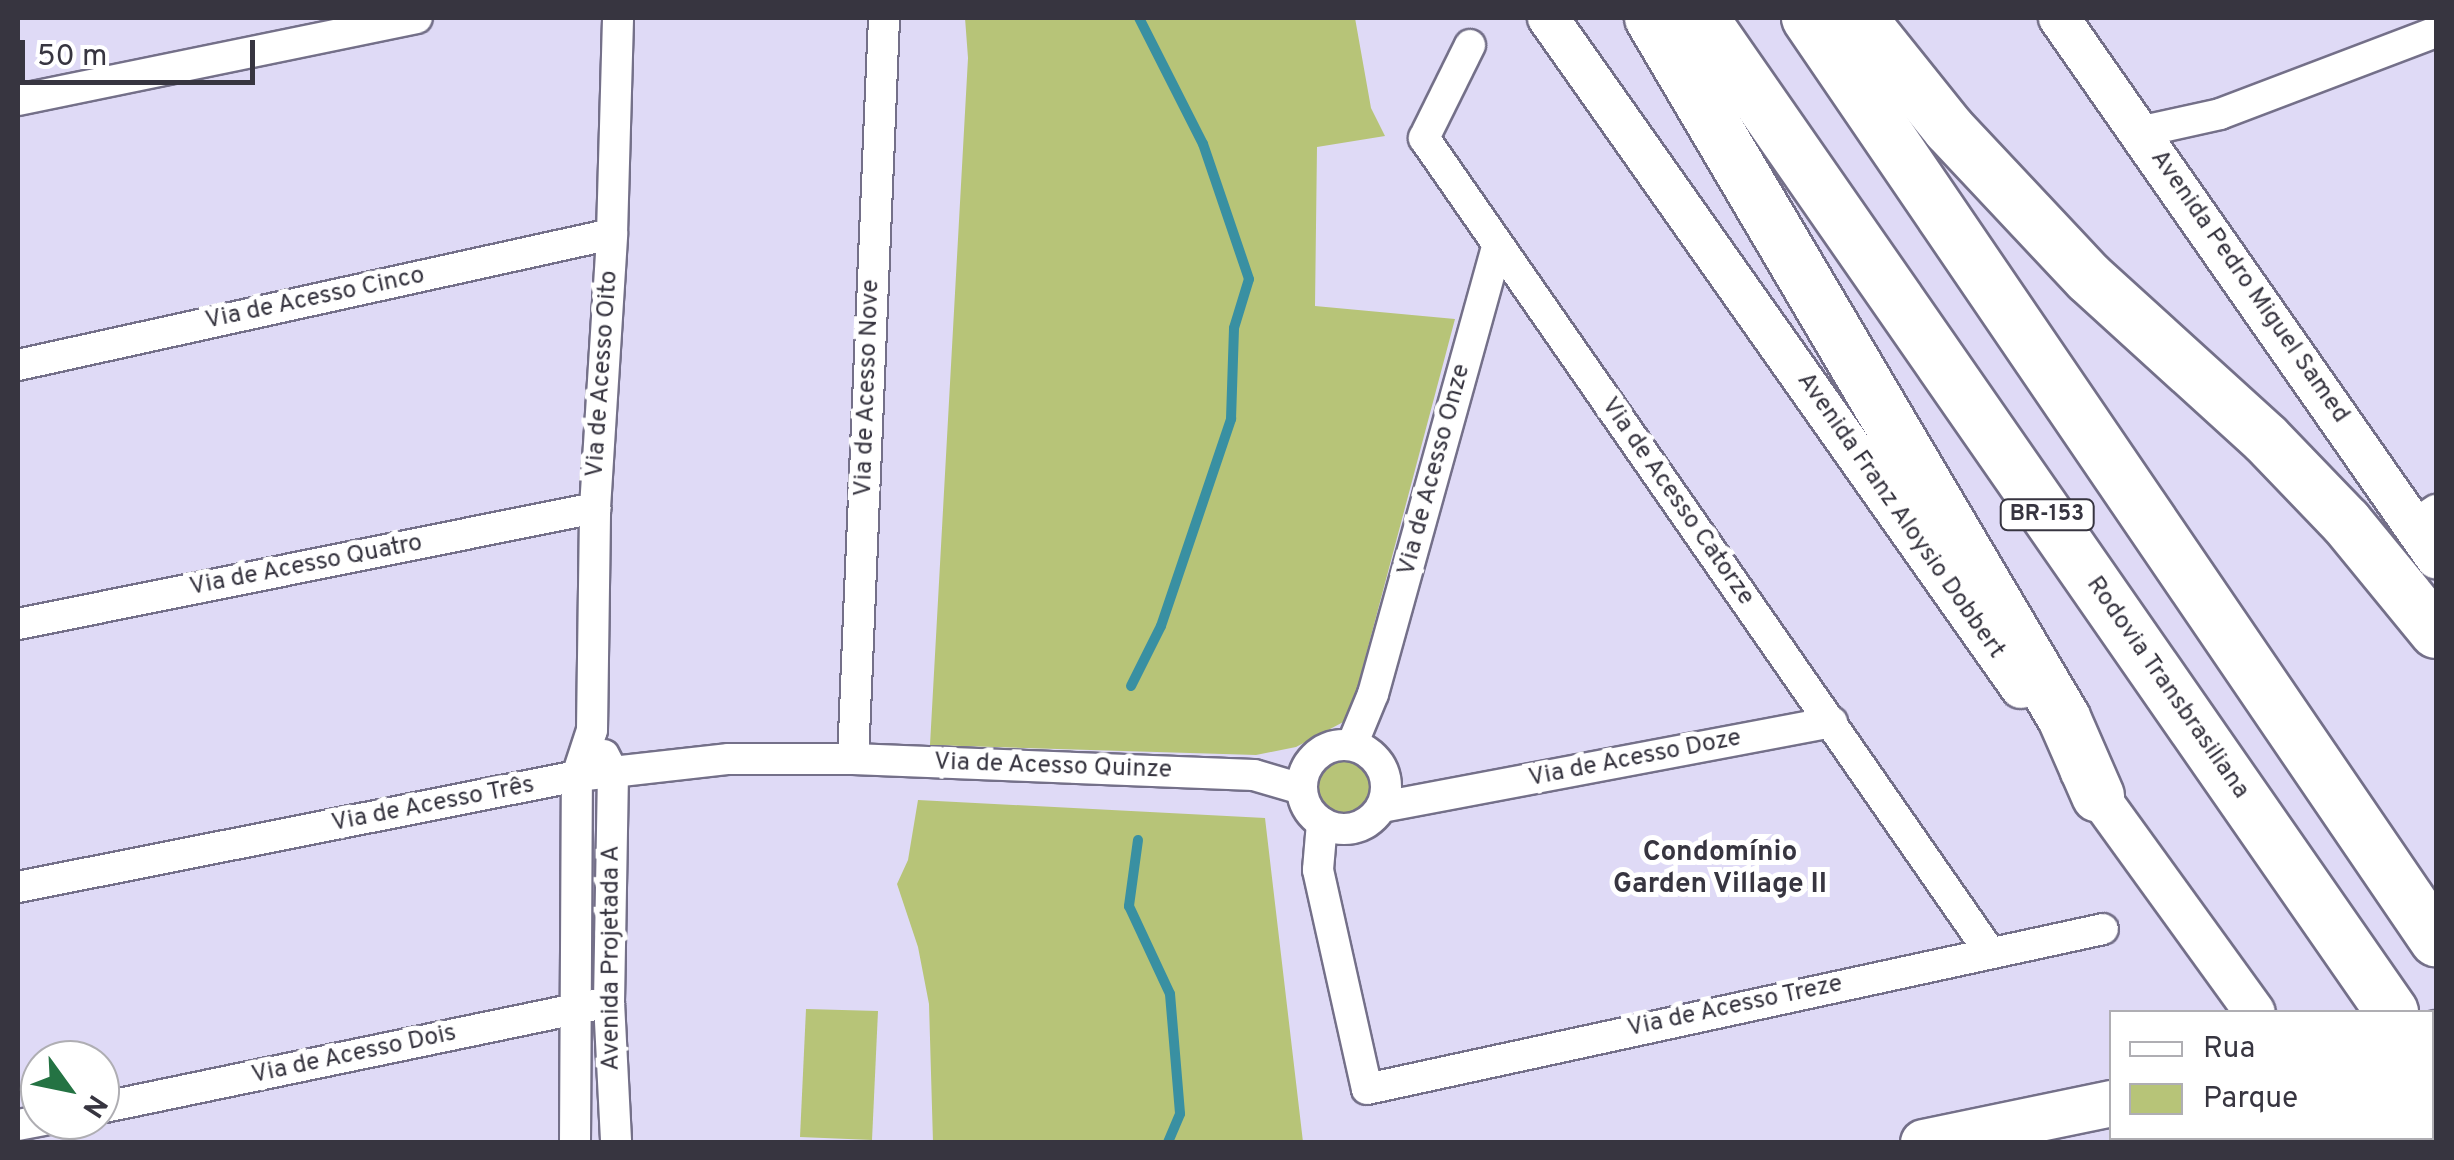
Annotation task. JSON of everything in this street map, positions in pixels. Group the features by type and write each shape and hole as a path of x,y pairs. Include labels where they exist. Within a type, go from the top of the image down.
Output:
{"highway":[{"path":"1651,18 2064,718 2098,796"},
{"name":"Rodovia Transbrasiliana","path":"1702,18 2391,1010"},
{"name":"BR-153","path":"1808,18 2436,940"},
{"path":"1860,18 1948,129 2089,278 2266,439 2346,522 2436,632"}],"main road":[{"name":"Avenida Franz Aloysio Dobbert","path":"1548,18 2254,1010"},
{"name":"Avenida Pedro Miguel Samed","path":"2059,18 2139,132 2426,517 2436,558"},
{"path":"1923,1142 2109,1104"}],"street":[{"path":"18,100 417,18"},
{"name":"Via de Acesso Oito","path":"578,776 592,730 595,508 612,234 618,18"},
{"name":"Via de Acesso Nove","path":"853,760 884,18"},
{"path":"2139,132 2220,114 2436,32"},
{"name":"Via de Acesso Catorze","path":"1470,46 1424,138 1989,951"},
{"name":"Via de Acesso Cinco","path":"18,365 612,234"},
{"name":"Via de Acesso Onze","path":"1363,750 1373,694 1497,247"},
{"name":"Via de Acesso Quatro","path":"18,624 595,508"},
{"name":"Via de Acesso Doze","path":"1384,795 1437,796 1832,722"},
{"name":"Via de Acesso Oito","path":"592,730 613,773"},
{"path":"1328,748 1363,750 1384,795 1366,823 1333,826 1306,805 1306,776 1328,748"},
{"name":"Via de Acesso Três","path":"18,886 578,776 729,759 853,760"},
{"name":"Via de Acesso Quinze","path":"853,760 1306,776"},
{"name":"Avenida Projetada A","path":"613,773 609,1002 616,1142"},
{"name":"Avenida Projetada A","path":"574,1142 578,776"},
{"name":"Via de Acesso Treze","path":"1333,826 1318,870 1367,1089 2103,929"},
{"name":"Via de Acesso Dois","path":"120,1104 609,1002"}],"green space":[{"path":"965,18 1355,18 1371,108 1385,136 1317,147 1315,306 1455,319 1349,719 1296,747 1256,755 930,745 968,58"},
{"path":"1343,758 1364,766 1372,787 1364,808 1343,816 1322,808 1314,787 1322,766"},
{"path":"918,800 1265,818 1303,1142 933,1142 929,1004 918,947 897,884 908,860"},
{"path":"806,1009 878,1011 872,1140 800,1137"}],"waterway":[{"path":"1131,686 1161,626 1231,419 1234,328 1249,279 1203,144 1139,18"},
{"path":"1138,840 1129,906 1170,994 1180,1114 1168,1142"}],"district":[{"name":"Condomínio Garden Village II","path":"1720,869"}]}
